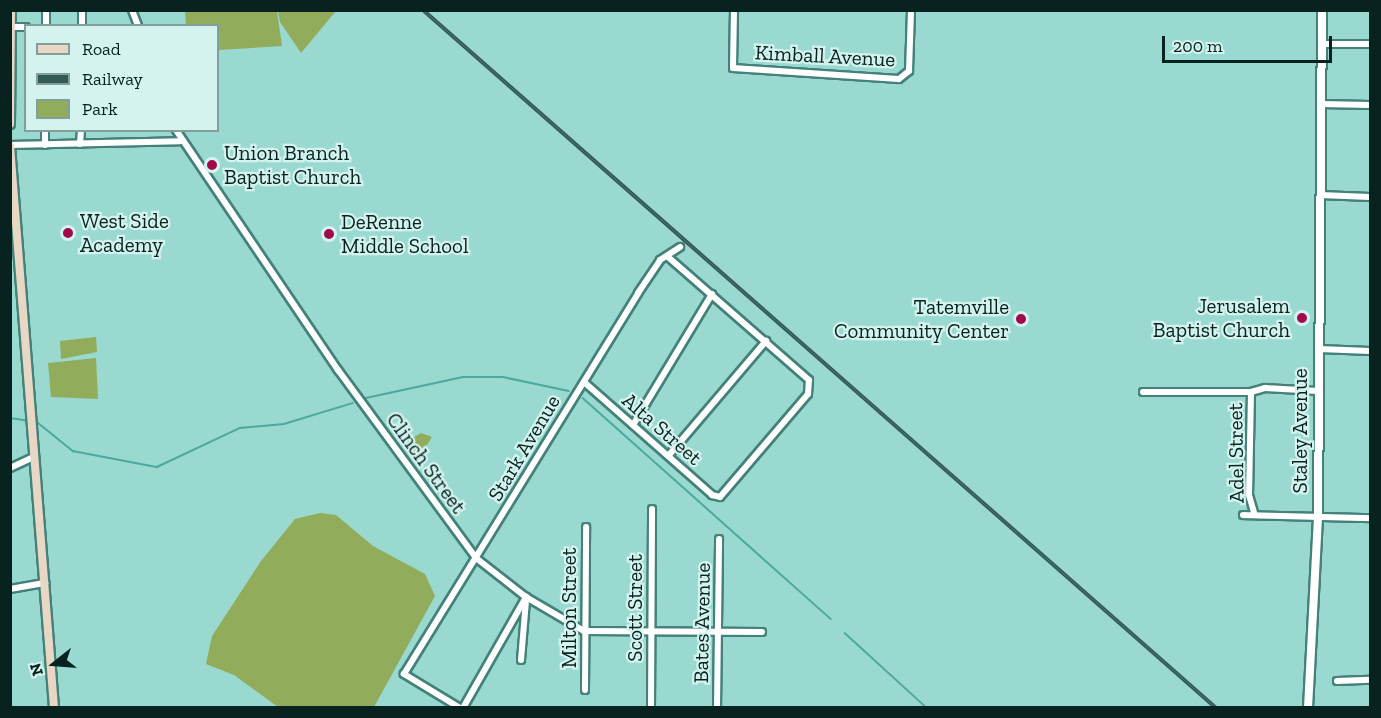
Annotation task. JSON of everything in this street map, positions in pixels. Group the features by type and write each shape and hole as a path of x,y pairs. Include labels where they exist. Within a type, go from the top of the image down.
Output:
{"main road":[{"path":"10,124 11,10"},
{"path":"10,146 54,708"}],"street":[{"name":"Kimball Avenue","path":"734,10 733,68 899,78 909,71 910,10"},
{"name":"Staley Avenue","path":"1308,708 1318,517 1322,10"},
{"path":"1322,44 1371,44"},
{"path":"1322,104 1371,105"},
{"path":"45,132 45,145"},
{"path":"80,144 81,132"},
{"name":"Clinch Street","path":"177,132 180,141 338,370 476,558 526,597 584,631"},
{"path":"10,146 180,141"},
{"path":"1320,195 1371,197"},
{"name":"Stark Avenue","path":"461,708 404,674 655,268 680,248"},
{"path":"668,257 766,341 669,454"},
{"path":"633,425 712,294"},
{"name":"Alta Street","path":"584,382 669,454 711,495 720,497 808,394 808,380 766,341"},
{"path":"1319,349 1371,351"},
{"path":"1143,392 1251,392 1265,388 1318,391"},
{"name":"Adel Street","path":"1251,392 1249,495 1254,513"},
{"path":"10,468 34,457"},
{"name":"Scott Street","path":"651,510 651,708"},
{"path":"1243,515 1254,513 1371,518"},
{"name":"Milton Street","path":"585,527 585,690"},
{"name":"Bates Avenue","path":"717,708 719,538"},
{"path":"10,589 45,583"},
{"path":"521,660 526,597"},
{"path":"461,708 526,597"},
{"path":"584,631 651,629 762,632"},
{"path":"1337,681 1371,680"}],"green space":[{"path":"185,11 277,11 282,46 219,50 219,24 186,24"},
{"path":"278,11 336,11 301,53 280,22"},
{"path":"96,337 97,352 61,359 60,341"},
{"path":"96,358 98,399 51,397 48,363"},
{"path":"421,433 432,437 417,461 404,443"},
{"path":"320,513 336,515 373,546 425,574 435,596 374,707 278,707 234,675 206,664 212,636 261,561 295,519"}],"waterway":[{"path":"366,398 463,377 503,377 569,391"},
{"path":"583,398 831,619"},
{"path":"36,421 73,451 157,467 240,428 284,424 353,403"},
{"path":"10,418 25,420"},
{"path":"845,633 927,708"}],"railway":[{"path":"423,10 1216,708"}],"place":[{"name":"Union Branch Baptist Church","path":"212,165"},
{"name":"West Side Academy","path":"68,233"},
{"name":"DeRenne Middle School","path":"329,234"},
{"name":"Jerusalem Baptist Church","path":"1302,318"},
{"name":"Tatemville Community Center","path":"1021,319"}]}
